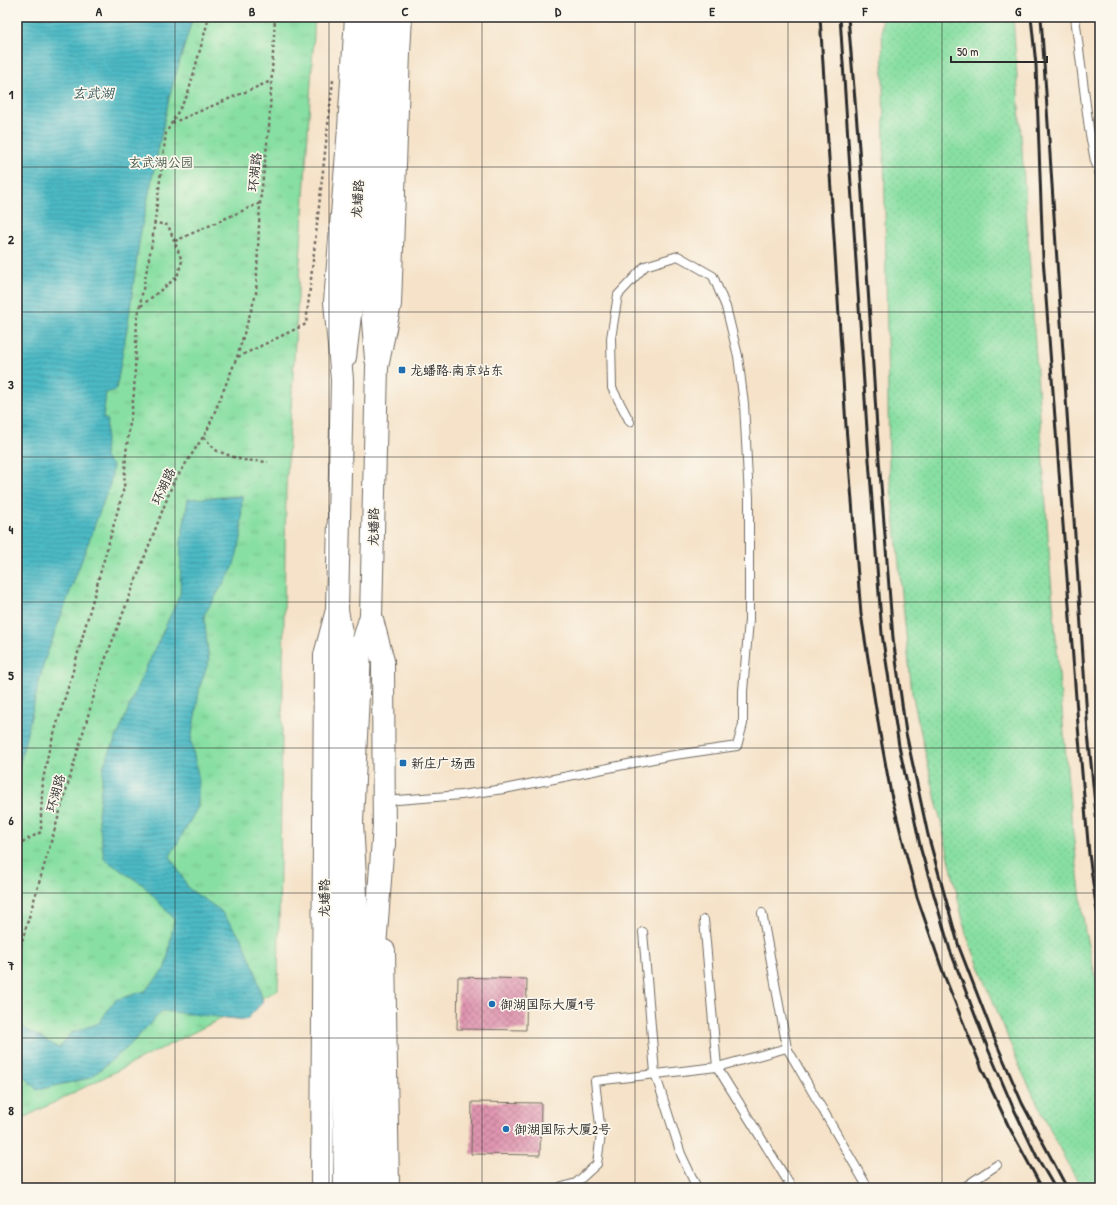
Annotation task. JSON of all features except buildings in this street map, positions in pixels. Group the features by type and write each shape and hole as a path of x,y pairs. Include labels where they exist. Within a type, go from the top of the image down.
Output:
{"main road":[{"name":"龙蟠路","path":"322,1188 325,655 337,610 342,380 335,302 356,17"},
{"name":"龙蟠路","path":"377,367 362,297 356,218 385,19"},
{"name":"龙蟠路","path":"385,19 390,304 377,367 371,616 383,661 384,983 388,1188"},
{"name":"龙蟠路","path":"342,380 362,297"},
{"name":"龙蟠路","path":"337,610 353,654 352,822 358,932 361,1188"},
{"name":"龙蟠路","path":"345,1188 343,990 336,822 353,654 371,616"},
{"path":"375,1188 371,1001 384,826"}],"lane":[{"path":"1075,17 1089,128 1095,161 1100,174"},
{"path":"384,802 461,795 504,789 668,756 737,746 743,724 743,691 749,620 748,498 744,404 738,356 726,307 713,276 678,256 645,266 618,295 611,338 612,388 630,422"},
{"path":"762,912 787,1048 868,1188"},
{"path":"704,920 717,1067 792,1188"},
{"path":"643,932 655,1073 681,1154 697,1188"},
{"path":"559,1188 576,1183 597,1164 601,1134 595,1081 717,1067 787,1048"},
{"path":"963,1188 997,1165"}],"path":[{"path":"17,845 41,832 43,780 49,750 71,678 124,488 126,453 134,393 137,320 155,222 166,133 188,94 209,17"},
{"name":"环湖路","path":"17,958 102,668 173,483 207,431 237,357 256,294 260,203 269,127 275,17"},
{"path":"237,357 306,324 334,80"},
{"path":"171,124 271,81"},
{"path":"175,241 260,203"},
{"path":"140,306 177,277 182,260 168,225 155,222"},
{"path":"203,438 217,451 242,460 268,462"}],"green space":[{"name":"玄武湖公园","path":"17,17 315,17 286,489 278,990 17,1121"},
{"path":"882,17 1013,17 1051,580 1071,817 1085,932 1100,995 1100,1188 1082,1188 1067,1163 1021,1070 966,934 912,693 889,466"}],"water":[{"name":"玄武湖","path":"17,17 193,17 170,94 140,236 129,317 116,390 106,393 103,419 107,419 105,458 113,466 110,484 44,662 17,775"},
{"path":"242,496 241,539 233,568 204,615 209,661 200,686 191,741 198,775 198,807 170,856 189,889 220,910 242,939 255,970 263,1002 246,1020 162,1011 128,1047 90,1078 37,1090 17,1069 17,1024 59,1048 71,1033 99,1023 115,1000 145,991 166,967 174,919 143,885 104,859 98,814 104,764 137,687 180,594 181,541 188,499"}],"railway":[{"path":"820,17 846,426 861,614 891,794 917,897 944,975 982,1069 1008,1125 1042,1188"},
{"path":"840,17 882,634 899,746 921,850 950,950 988,1049 1012,1105 1037,1157 1055,1188"},
{"path":"848,17 859,148 879,459 893,638 906,733 928,835 959,947 995,1040 1022,1103 1067,1188"},
{"path":"1031,17 1036,65 1043,258 1079,738 1089,854 1100,926"},
{"path":"1041,17 1088,733 1100,855"}],"place":[{"name":"龙蟠路·南京站东","path":"402,370"},
{"name":"新庄广场西","path":"403,763"},
{"name":"御湖国际大厦1号","path":"492,1004"},
{"name":"御湖国际大厦2号","path":"506,1129"}]}
